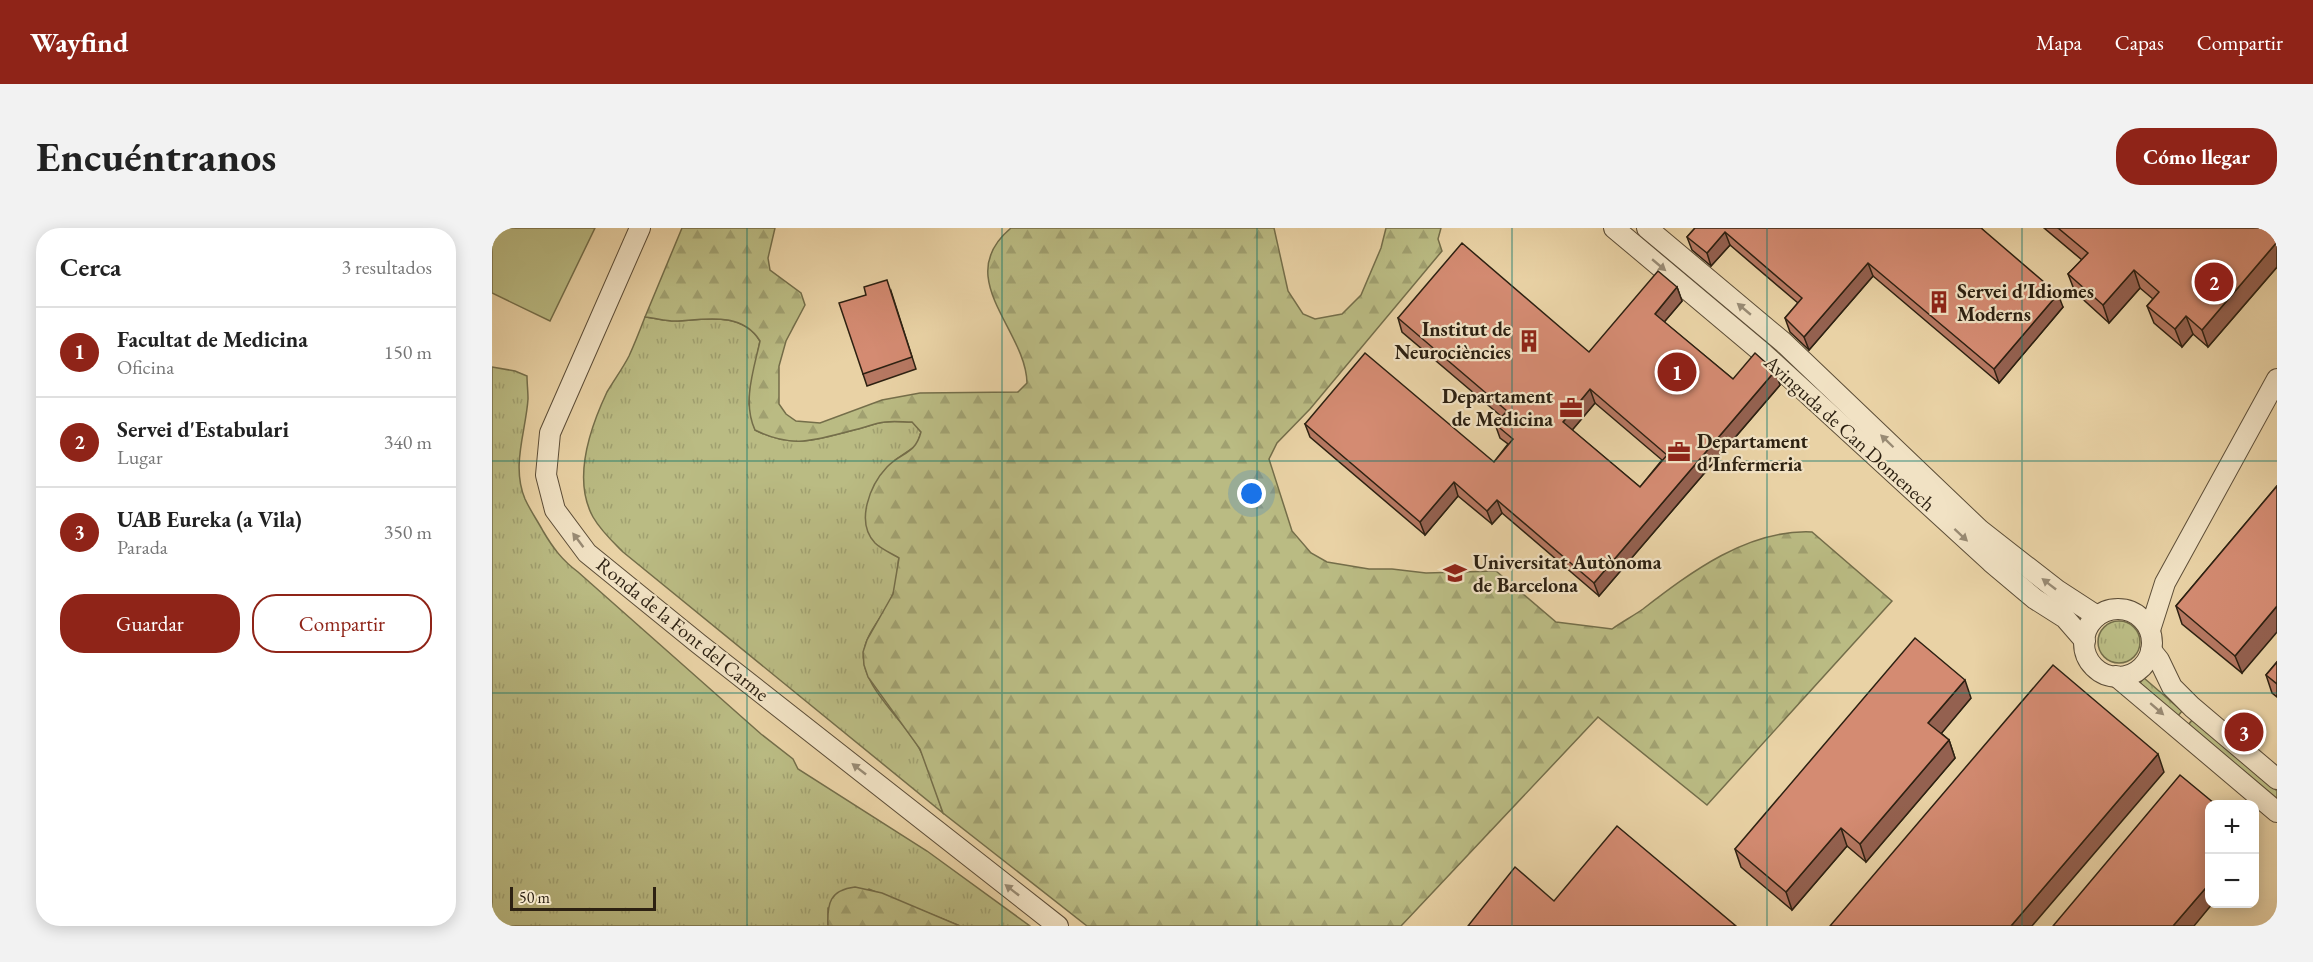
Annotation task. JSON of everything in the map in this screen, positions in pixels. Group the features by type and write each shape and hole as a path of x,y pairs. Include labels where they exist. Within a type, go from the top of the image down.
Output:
{"street":[{"name":"Ronda de la Font del Carme","path":"640,228 550,433 546,475 555,510 587,553 699,644 1058,926"},
{"name":"Avinguda de Can Domenech","path":"1614,228 1764,354 1990,562 2035,599 2065,618 2085,641"},
{"name":"Avinguda de Can Domenech","path":"1647,228 1784,342 1980,530 2056,590 2097,616"},
{"path":"2150,630 2140,617 2128,611 2110,610 2097,616 2088,627 2085,641 2087,655 2093,665 2102,672 2116,676 2128,675 2138,670 2147,661 2151,650 2150,630 2165,583 2277,379"},
{"path":"2128,611 2165,583"},
{"path":"2151,650 2159,660 2172,687 2277,779"},
{"path":"2116,676 2277,812"}],"green space":[{"path":"500,228 595,228 550,321 492,293 492,245"},
{"path":"682,228 775,228 768,258 770,270 801,293 805,305 786,341 779,366 779,404 786,414 796,421 820,423 882,400 920,393 1018,392 1027,383 1024,363 989,285 988,266 994,247 1011,228 1274,228 1288,291 1303,314 1315,319 1342,314 1361,295 1381,248 1386,228 1441,228 1438,239 1442,251 1310,409 1277,443 1269,459 1292,531 1311,553 1327,562 1369,569 1426,573 1496,571 1556,622 1612,629 1701,568 1743,545 1788,533 1812,532 1892,601 1707,805 1598,717 1401,926 1087,926 943,813 920,749 868,677 863,652 867,640 893,594 899,558 877,545 869,534 866,525 867,504 870,493 887,467 915,445 921,432 912,422 888,422 818,439 794,441 782,440 755,430 749,408 749,397 760,341 752,332 744,325 723,319 674,321 645,317"},
{"path":"645,317 674,321 723,319 744,325 752,332 760,341 749,404 755,430 769,436 782,440 806,441 878,423 892,422 913,422 921,432 917,445 895,460 866,519 899,557 893,594 866,643 864,664 875,689 919,748 930,772 943,813 623,552 593,517 584,486 584,470 590,437 607,392 629,356"},
{"path":"492,367 515,371 527,376 527,411 519,461 521,487 531,511 550,543 563,558 761,734 793,759 798,769 927,851 1030,926 960,926 869,889 828,908 828,926 492,926"},
{"path":"2119,621 2134,627 2140,642 2134,657 2119,663 2104,657 2098,642 2104,627"},
{"path":"2144,678 2182,711 2178,716 2140,683"},
{"path":"2193,719 2277,791 2277,800 2188,725"},
{"path":"855,887 882,893 960,926 828,926 828,911 832,899 840,891"}],"building":[{"path":"1695,228 1981,228 2058,294 1994,369 1868,263 1804,337 1785,318 1802,298 1725,232 1707,253 1687,237"},
{"path":"2058,228 2272,228 2277,232 2277,242 2202,330 2186,316 2175,329 2147,306 2159,292 2134,270 2103,305 2068,274 2088,253"},
{"path":"1462,243 1589,352 1658,271 1677,287 1655,314 1733,379 1755,353 1775,371 1594,583 1497,500 1487,511 1454,482 1420,522 1305,424 1365,353 1494,462 1513,439 1495,424 1507,411 1398,318","holes":["1590,389 1667,455 1640,487 1563,422"]},
{"path":"887,280 912,357 863,374 839,303 866,295 864,287"},
{"path":"2277,486 2277,606 2235,656 2176,606"},
{"path":"1915,638 1965,680 1928,723 1949,740 1860,844 1841,828 1786,892 1735,849"},
{"path":"2277,662 2277,684 2266,675"},
{"path":"2053,665 2158,754 2011,926 1830,926"},
{"path":"2180,775 2210,800 2205,800 2205,889 2173,926 2053,926"},
{"path":"1617,826 1736,926 1468,926 1515,867 1554,901"}],"place":[{"name":"Servei d'Estabulari","path":"2214,282"},
{"name":"Servei d'Idiomes Moderns","path":"1939,302"},
{"name":"Institut de Neurociències","path":"1529,341"},
{"name":"Facultat de Medicina","path":"1677,372"},
{"name":"Departament de Medicina","path":"1571,408"},
{"name":"Departament d'Infermeria","path":"1679,452"},
{"name":"Universitat Autònoma de Barcelona","path":"1455,573"},
{"name":"UAB Eureka (a Vila)","path":"2244,732"}]}
